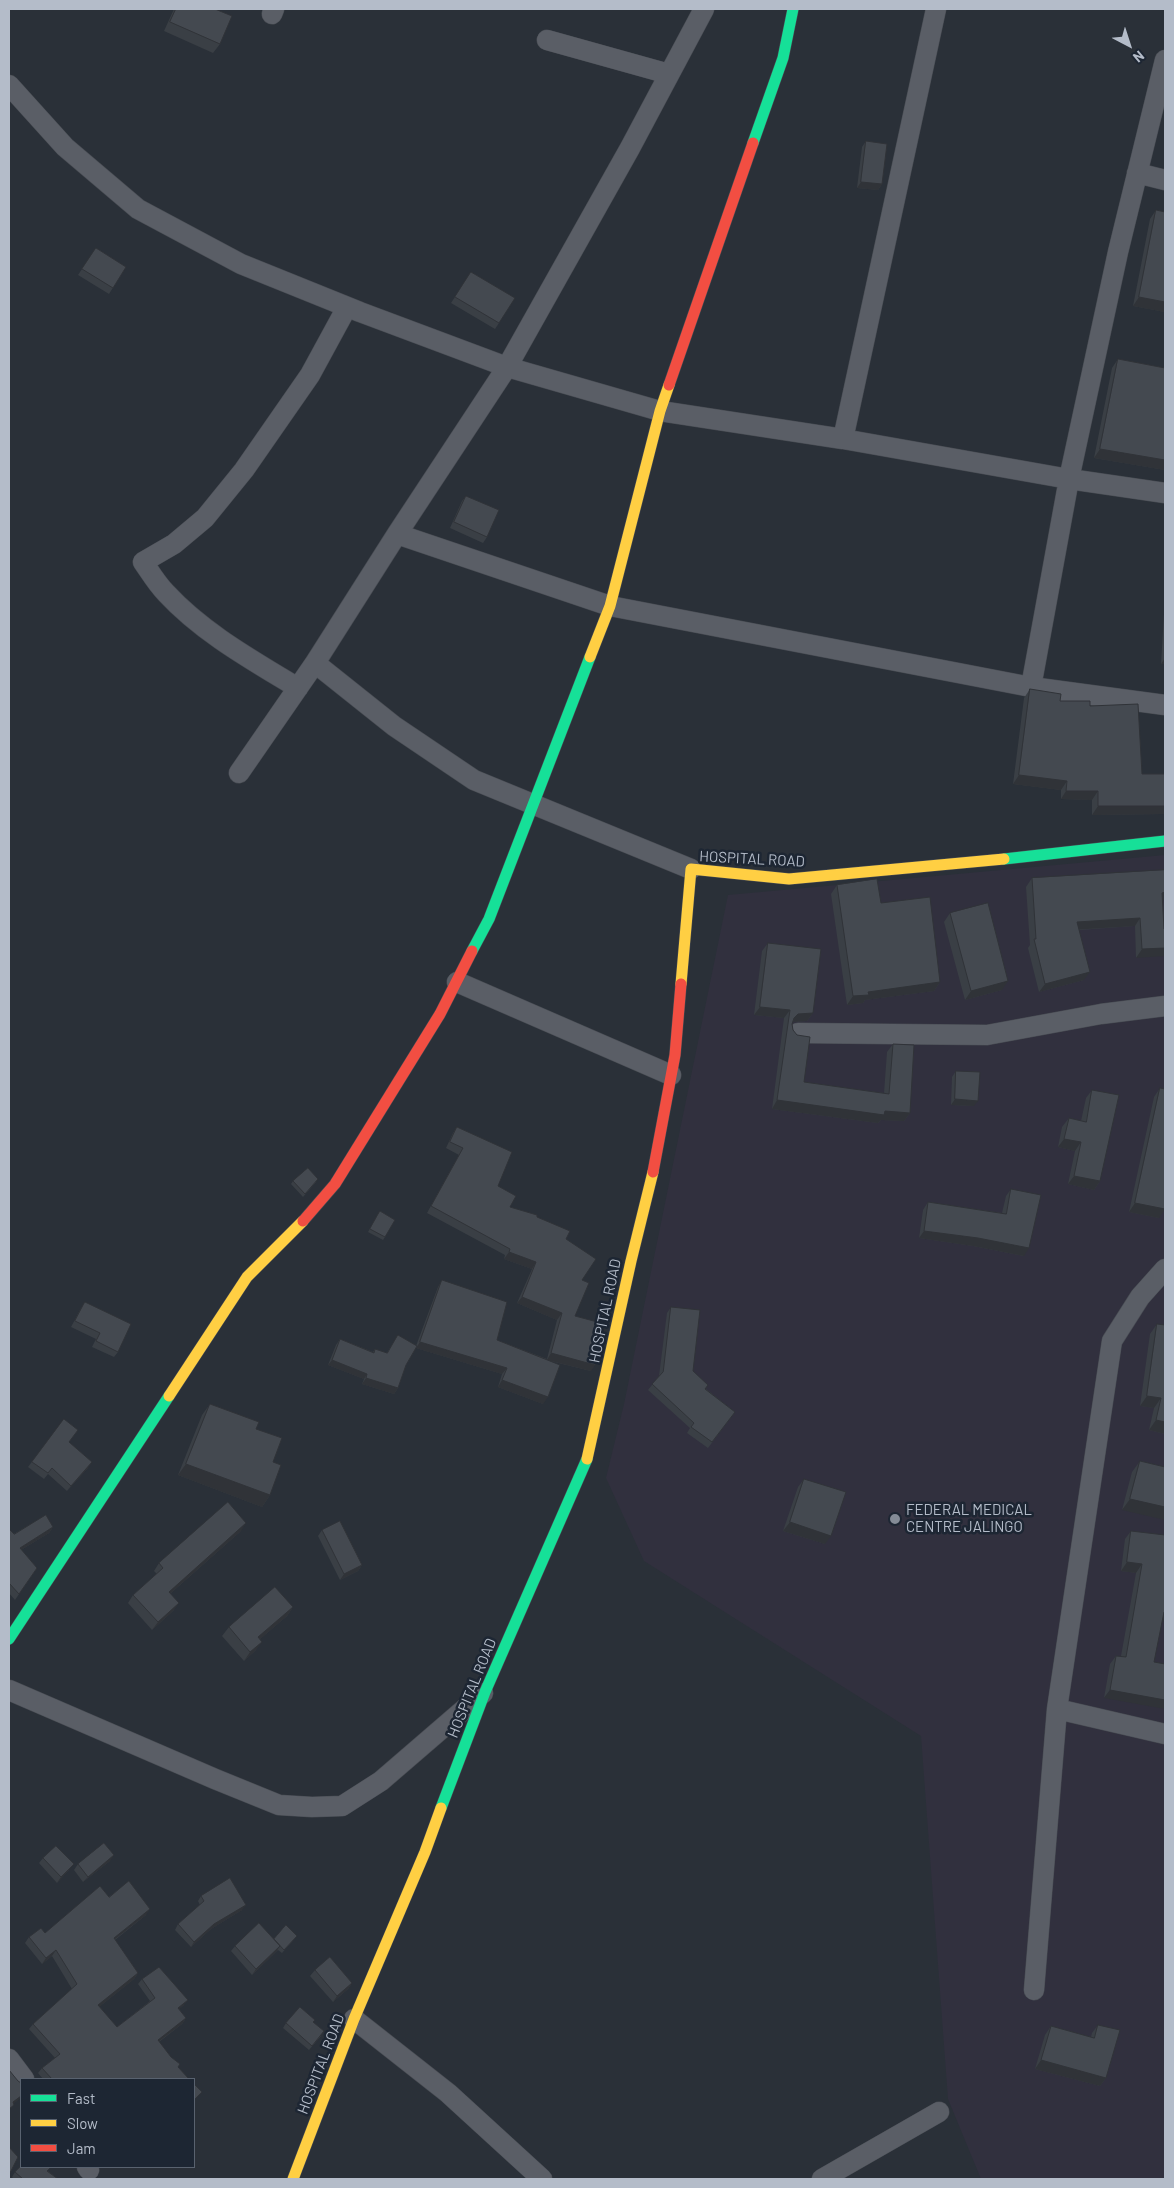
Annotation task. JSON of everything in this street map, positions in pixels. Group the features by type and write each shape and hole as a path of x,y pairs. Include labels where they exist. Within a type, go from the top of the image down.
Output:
{"street":[{"path":"239,773 315,663 507,367 625,156 704,9"},
{"path":"9,1639 247,1277 291,1235 335,1184 440,1014 489,919 610,606 660,412 702,286 783,58 793,9"},
{"path":"843,439 936,9"},
{"path":"546,40 669,74"},
{"path":"1030,687 1069,479 1118,252 1165,60"},
{"path":"9,85 65,147 138,209 241,264 347,307 507,367 660,412 843,439 1069,479 1165,493"},
{"path":"1137,173 1165,180"},
{"path":"298,688 242,654 200,625 166,593 143,562 174,544 205,518 238,477 310,375 347,307"},
{"path":"397,534 610,606 1030,687 1165,705"},
{"path":"315,663 394,726 474,780 692,869"},
{"name":"HOSPITAL ROAD","path":"296,2176 354,2019 425,1852 484,1692 589,1456 631,1261 656,1161 675,1054 692,869 789,879 924,868 1165,840"},
{"path":"457,982 671,1075"},
{"path":"798,1033 987,1035 1101,1014 1165,1006"},
{"path":"1034,1990 1057,1709 1112,1340 1140,1297 1165,1269"},
{"path":"9,1690 279,1805 312,1807 342,1806 381,1782 484,1692"},
{"path":"1057,1709 1165,1734"},
{"path":"354,2019 448,2093 542,2179"},
{"path":"9,2059 23,2078"},
{"path":"822,2179 939,2112"}],"shaded area":[{"name":"FEDERAL MEDICAL CENTRE JALINGO","path":"1165,855 1165,2179 981,2179 948,2099 921,1736 644,1561 606,1478 624,1404 728,895"}],"building":[{"path":"176,9 215,9 232,16 220,44 170,22"},
{"path":"866,141 887,144 882,184 861,182"},
{"path":"1156,210 1165,212 1165,302 1139,297"},
{"path":"96,248 126,267 113,288 82,269"},
{"path":"471,272 515,298 499,323 455,297"},
{"path":"1118,359 1165,368 1165,460 1100,449"},
{"path":"466,496 499,510 487,537 454,522"},
{"path":"1030,689 1061,694 1060,701 1090,701 1090,706 1138,704 1142,774 1165,774 1165,806 1098,806 1098,791 1066,791 1067,781 1019,775"},
{"path":"1165,870 1165,892 1162,893 1165,948 1142,949 1140,918 1077,922 1090,972 1045,984 1034,939 1036,939 1032,878"},
{"path":"877,879 881,903 930,897 940,982 868,992 869,995 853,996 837,885"},
{"path":"988,903 1008,981 971,991 950,913"},
{"path":"768,943 821,949 813,1013 798,1014 792,1024 793,1030 797,1035 810,1037 804,1082 889,1094 893,1044 914,1045 910,1113 885,1111 884,1115 777,1100 790,1010 760,1007"},
{"path":"956,1071 980,1072 978,1101 955,1099"},
{"path":"1160,1088 1165,1089 1165,1209 1135,1203"},
{"path":"1092,1090 1119,1095 1100,1181 1074,1176 1081,1142 1064,1139 1069,1118 1086,1122"},
{"path":"457,1127 512,1152 498,1186 516,1196 510,1207 537,1215 537,1217 570,1231 566,1239 596,1259 582,1280 589,1283 575,1316 605,1324 595,1365 551,1353 562,1313 522,1297 536,1262 509,1252 510,1249 431,1206 463,1148 450,1142"},
{"path":"308,1168 318,1179 305,1194 293,1181"},
{"path":"1011,1189 1041,1195 1029,1248 978,1238 924,1231 928,1202 1006,1214"},
{"path":"380,1211 395,1220 385,1237 370,1229"},
{"path":"442,1280 507,1302 497,1340 560,1365 548,1397 502,1380 507,1368 420,1342"},
{"path":"85,1302 131,1324 118,1352 96,1341 100,1333 75,1321"},
{"path":"671,1307 700,1310 693,1371 708,1385 705,1389 735,1412 712,1442 691,1427 694,1423 652,1384 663,1372"},
{"path":"1157,1324 1165,1325 1165,1422 1156,1420 1161,1398 1147,1396"},
{"path":"398,1335 417,1346 406,1365 398,1388 366,1378 367,1374 332,1360 340,1339 374,1353 375,1349 387,1353"},
{"path":"210,1404 259,1422 256,1429 282,1438 273,1462 281,1465 270,1495 186,1464"},
{"path":"64,1419 78,1430 69,1442 92,1462 71,1486 52,1468 48,1473 32,1462"},
{"path":"1140,1461 1165,1467 1165,1507 1130,1499"},
{"path":"804,1479 846,1492 831,1536 790,1522"},
{"path":"228,1502 246,1523 169,1592 179,1603 158,1622 133,1595 163,1568 159,1563"},
{"path":"46,1515 53,1527 20,1548 37,1568 19,1594 9,1583 9,1529 14,1534"},
{"path":"340,1521 362,1565 344,1574 322,1530"},
{"path":"1131,1531 1165,1535 1165,1612 1154,1662 1165,1664 1165,1700 1110,1690 1116,1656 1126,1657 1142,1564 1127,1562"},
{"path":"275,1587 293,1607 258,1637 262,1642 250,1652 229,1627"},
{"path":"104,1843 114,1855 88,1877 78,1864"},
{"path":"56,1846 74,1864 61,1877 43,1858"},
{"path":"230,1878 246,1905 214,1924 194,1942 178,1924 204,1901 201,1896"},
{"path":"129,1881 150,1909 114,1938 138,1973 98,2005 117,2027 155,1998 142,1979 159,1967 188,2000 178,2008 186,2018 158,2040 171,2057 180,2064 178,2067 188,2078 51,2078 42,2068 60,2054 33,2024 77,1984 56,1950 46,1958 29,1937 41,1928 45,1933 100,1886 109,1897"},
{"path":"259,1923 280,1946 256,1969 235,1946"},
{"path":"286,1925 297,1936 284,1950 274,1939"},
{"path":"330,1957 352,1983 337,1996 315,1970"},
{"path":"300,2007 324,2031 312,2046 286,2023"},
{"path":"1098,2025 1120,2030 1106,2078 1041,2060 1051,2026 1094,2038"},
{"path":"9,2070 20,2082 20,2097 13,2102 14,2105 9,2109"},
{"path":"195,2085 202,2092 195,2099"},
{"path":"9,2147 18,2157 9,2175"},
{"path":"20,2167 50,2168 47,2171 58,2179 23,2179 15,2172"}],"traffic: fast":[{"path":"753,143 783,58 793,9"},
{"path":"472,951 489,919 590,657"},
{"path":"1004,859 1165,841"},
{"path":"9,1639 169,1396"},
{"path":"441,1808 485,1692 587,1459"}],"traffic: slow":[{"path":"590,657 610,606 660,411 669,385"},
{"path":"681,984 691,869 789,879 1004,859"},
{"path":"587,1459 653,1172"},
{"path":"169,1396 247,1277 303,1221"},
{"path":"293,2179 354,2019 425,1852 441,1808"}],"traffic: jam":[{"path":"669,385 753,143"},
{"path":"303,1221 335,1184 440,1014 472,951"},
{"path":"653,1172 675,1055 681,984"}],"place":[{"name":"FEDERAL MEDICAL CENTRE JALINGO","path":"895,1519"}]}
